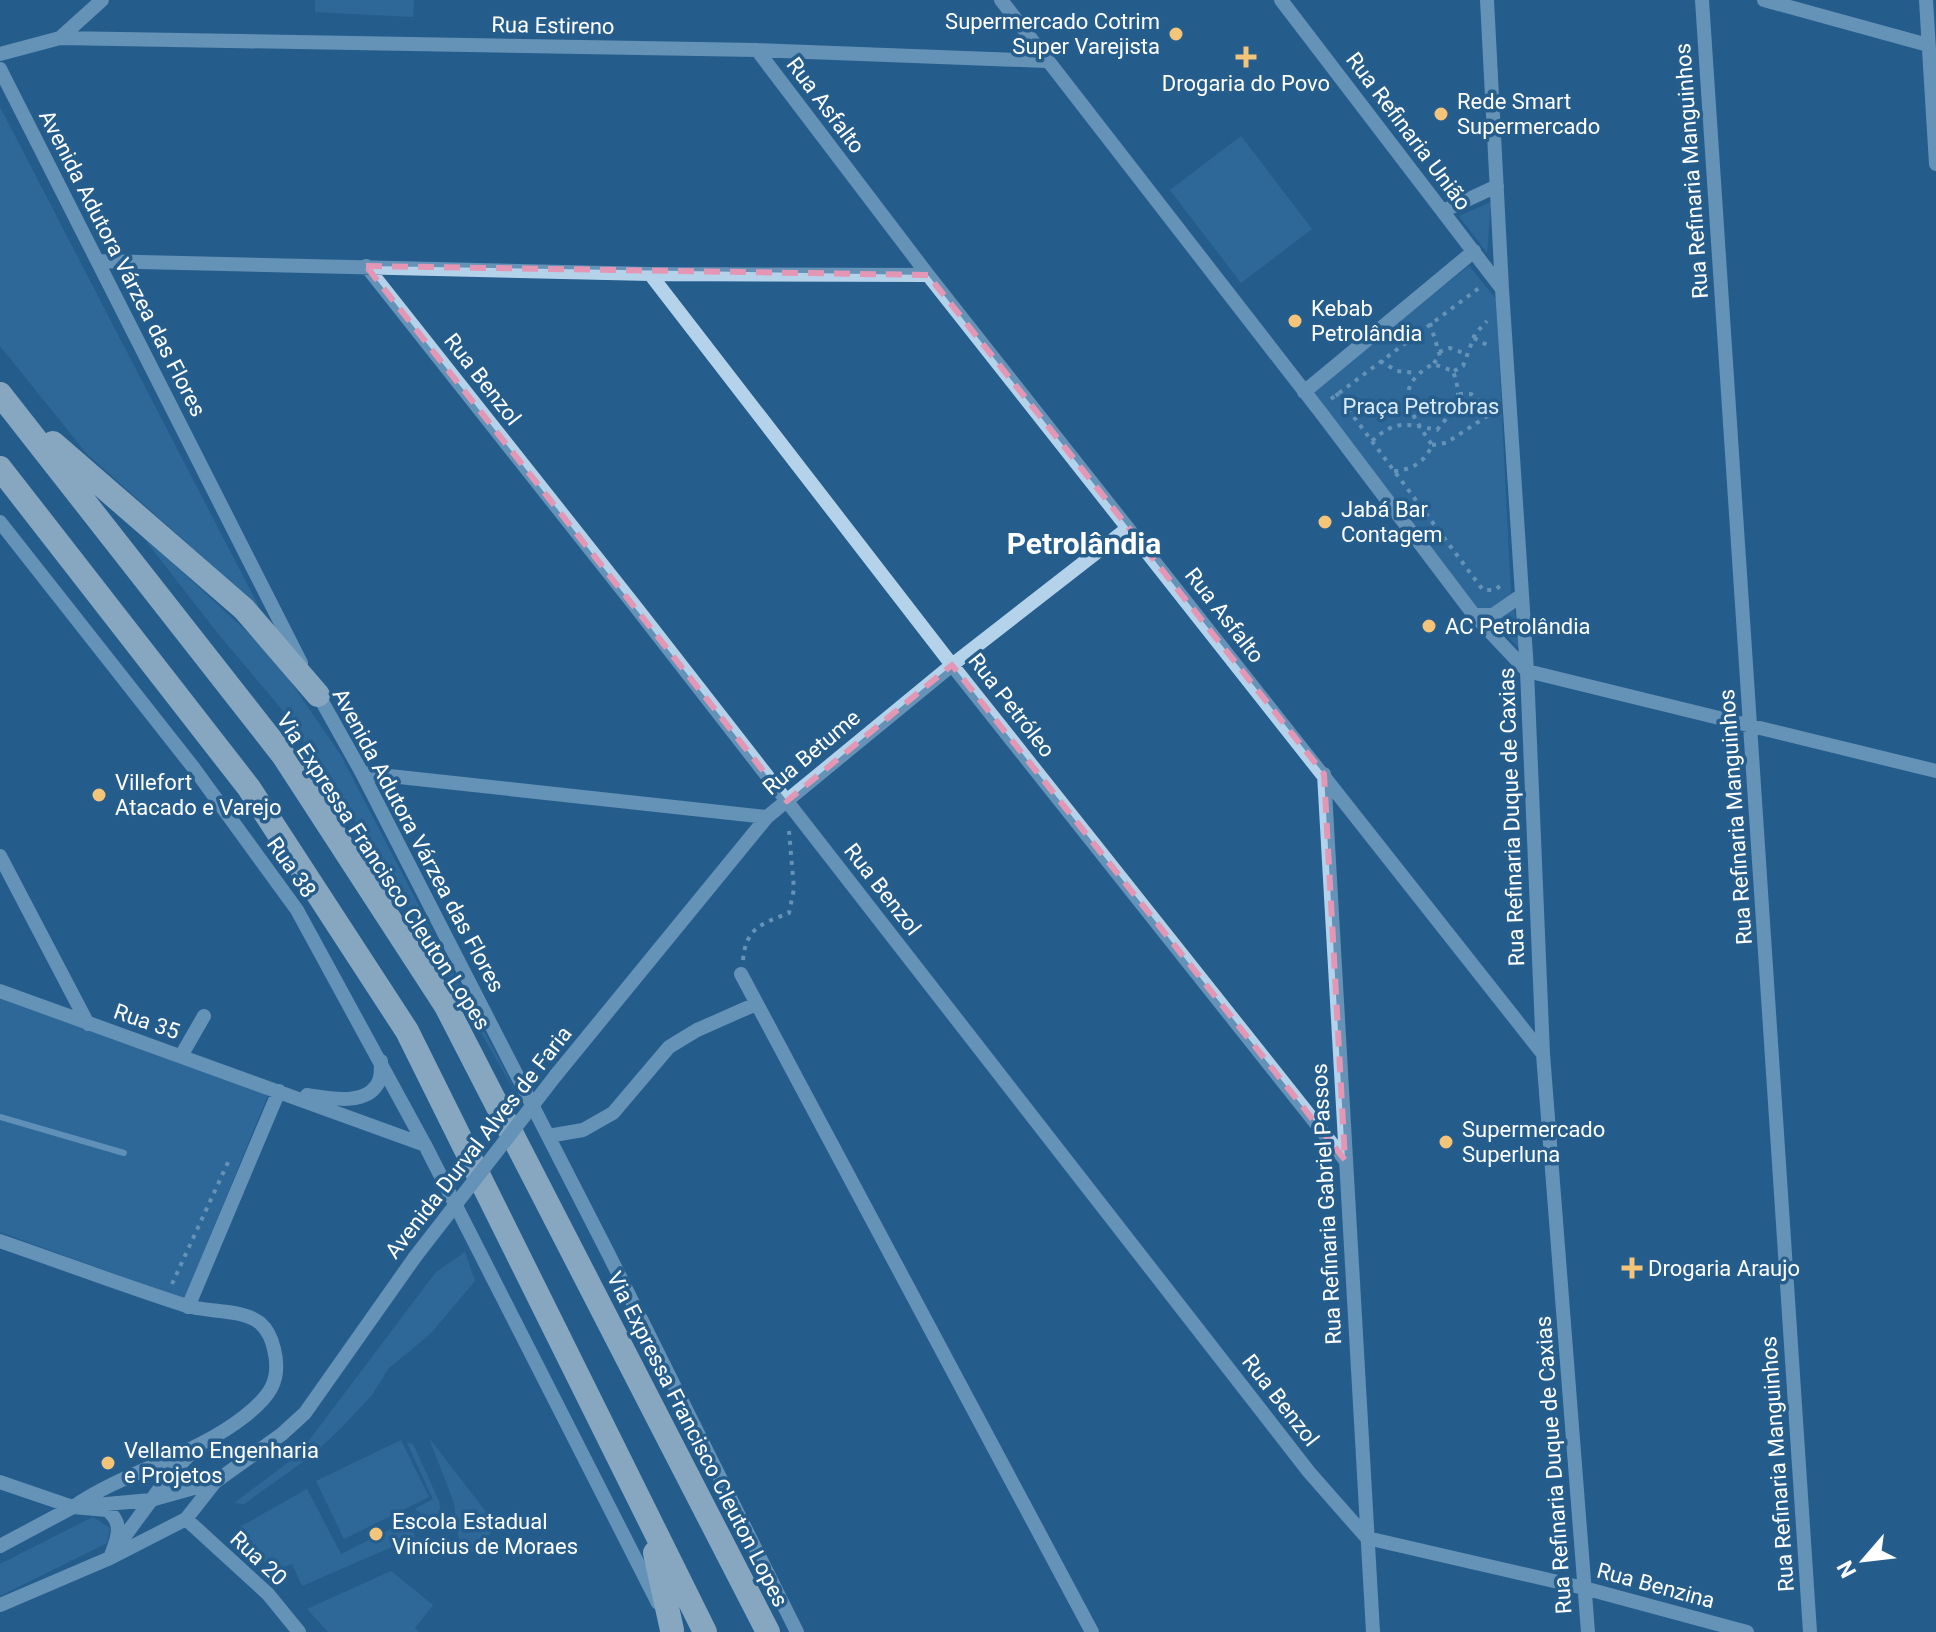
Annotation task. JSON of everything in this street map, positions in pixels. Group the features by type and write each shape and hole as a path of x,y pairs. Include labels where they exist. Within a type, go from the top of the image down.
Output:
{"highway":[{"path":"1,396 106,492 244,609 318,695"},
{"name":"Via Expressa Francisco Cleuton Lopes","path":"1,396 283,755 446,1006 768,1632"},
{"path":"0,468 249,788 407,1031 705,1632"},
{"path":"648,1519 672,1631"}],"street":[{"path":"0,54 60,38 102,0"},
{"path":"1001,0 1474,615 1527,671 1936,771"},
{"name":"Rua Refinaria União","path":"1281,0 1502,289"},
{"name":"Rua Refinaria Duque de Caxias","path":"1487,0 1527,671 1543,1054 1588,1632"},
{"name":"Rua Refinaria Manguinhos","path":"1702,0 1810,1632"},
{"path":"1764,0 1928,45"},
{"path":"1926,0 1936,164"},
{"name":"Rua Estireno","path":"60,38 757,50 1046,61"},
{"name":"Rua Asfalto","path":"757,50 928,275 1543,1054"},
{"name":"Avenida Adutora Várzea das Flores","path":"0,69 318,695 362,773 548,1136 797,1632"},
{"path":"1443,211 1497,186"},
{"path":"1304,392 1474,251"},
{"path":"98,261 650,274 928,275"},
{"name":"Rua Benzol","path":"366,266 1309,1472 1367,1538"},
{"name":"Rua Petróleo","path":"650,274 952,665 1345,1160"},
{"name":"Rua 38","path":"0,522 193,767 297,910 425,1145"},
{"name":"Rua Betume","path":"362,773 767,817 952,665 1128,528"},
{"path":"1474,615 1493,615 1522,595"},
{"name":"Rua Refinaria Gabriel Passos","path":"1324,774 1373,1632"},
{"name":"Avenida Durval Alves de Faria","path":"0,1605 110,1558 186,1519 215,1482 282,1434 305,1413 415,1257 556,1075 767,817"},
{"path":"0,856 88,1024"},
{"path":"741,974 1092,1632"},
{"name":"Rua 35","path":"0,991 425,1145"},
{"path":"548,1136 583,1130 613,1113 669,1047 697,1030 756,1004"},
{"path":"181,1056 204,1016"},
{"name":"Rua 35","path":"279,1091 340,1099 367,1095 379,1081 381,1061"},
{"path":"188,1307 279,1091"},
{"path":"425,1145 672,1631"},
{"path":"0,1241 188,1307 252,1317 264,1326 272,1340 277,1360 276,1379 267,1396 244,1417 194,1449 97,1491 73,1507"},
{"path":"110,1558 151,1500 194,1449"},
{"path":"0,1482 73,1507 107,1510 119,1524 110,1558"},
{"name":"Avenida Durval Alves de Faria","path":"0,1546 73,1507 151,1500 215,1482"},
{"name":"Rua 20","path":"186,1519 268,1594 299,1632"},
{"name":"Rua Benzina","path":"1367,1538 1584,1588 1747,1632"}],"path":[{"path":"1332,405 1331,399 1336,393 1478,287 1484,295"},
{"path":"1433,364 1453,371 1463,366 1474,338 1484,323 1493,318"},
{"path":"1430,323 1439,352 1437,361 1417,373 1409,384 1408,399 1432,445"},
{"path":"1474,338 1494,346"},
{"path":"1439,352 1450,348 1467,354"},
{"path":"1380,361 1397,371 1417,373"},
{"path":"1372,441 1398,424 1437,430 1451,415 1459,394 1453,371"},
{"path":"1336,393 1483,590 1495,590 1506,581 1508,607"},
{"path":"1459,394 1471,394 1482,405 1497,406 1497,425"},
{"path":"1432,445 1446,443 1497,410"},
{"path":"1394,471 1417,465 1432,445"},
{"path":"741,974 744,945 754,928 789,913 794,889 787,801"},
{"path":"172,1285 236,1145"}],"highlighted area":[{"path":"366,266 928,275 1324,774 1345,1160 952,665 787,801"}],"green space":[{"path":"315,0 414,0 413,17 315,12"},
{"path":"0,107 259,607 87,454 0,346"},
{"path":"1241,136 1312,229 1241,283 1170,190"},
{"path":"1491,202 1487,253 1459,216"},
{"name":"Praça Petrobras","path":"1469,266 1496,299 1511,595 1493,609 1476,610 1310,391"},
{"path":"139,532 272,655 340,754 521,1102 389,873 283,711"},
{"path":"1514,607 1521,650 1491,620"},
{"path":"0,996 268,1095 184,1299 0,1232"},
{"path":"465,1252 475,1281 431,1333 388,1369 372,1395 314,1454 244,1504 234,1503 298,1455 436,1272"},
{"path":"429,1438 497,1526 473,1552 458,1537 454,1503"},
{"path":"401,1440 429,1497 344,1539 316,1481"},
{"path":"407,1443 413,1444 439,1501 444,1531 415,1509 433,1499"},
{"path":"307,1489 341,1554 409,1520 415,1537 302,1586 292,1564 273,1571 241,1538 240,1527"},
{"path":"93,1517 110,1528 107,1543 0,1596 0,1564"},
{"path":"391,1571 433,1605 415,1628 419,1632 328,1632 307,1609"}],"waterway":[{"path":"0,1117 124,1153"}],"place":[{"name":"Supermercado Cotrim Super Varejista","path":"1176,34"},
{"name":"Drogaria do Povo","path":"1246,57"},
{"name":"Rede Smart Supermercado","path":"1441,114"},
{"name":"Kebab Petrolândia","path":"1295,321"},
{"name":"Jabá Bar Contagem","path":"1325,522"},
{"name":"AC Petrolândia","path":"1429,626"},
{"name":"Villefort Atacado e Varejo","path":"99,795"},
{"name":"Supermercado Superluna","path":"1446,1142"},
{"name":"Drogaria Araujo","path":"1632,1268"},
{"name":"Vellamo Engenharia e Projetos","path":"108,1463"},
{"name":"Escola Estadual Vinícius de Moraes","path":"376,1534"}],"district":[{"name":"Petrolândia","path":"1084,544"}]}
